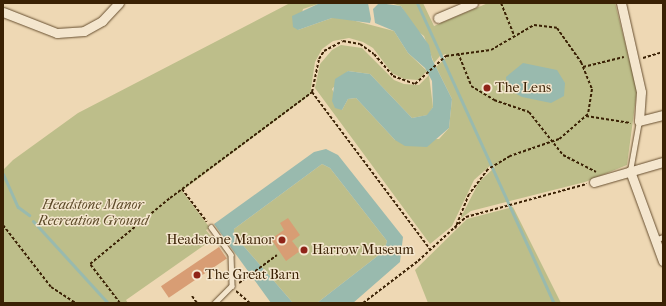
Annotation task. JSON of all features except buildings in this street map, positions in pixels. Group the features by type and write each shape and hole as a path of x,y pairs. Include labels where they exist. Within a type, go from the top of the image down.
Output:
{"street":[{"path":"3,12 57,33 84,32 102,21 118,3"},
{"path":"438,18 473,3"},
{"path":"621,3 641,92 637,122 663,115"},
{"path":"594,182 663,162"},
{"path":"630,171 659,238 663,261"}],"lane":[{"path":"630,171 637,122"},
{"path":"211,227 231,255 232,286 215,303"}],"path":[{"path":"501,3 514,36"},
{"path":"120,303 90,264 182,189 312,92 319,59 324,51 343,41 367,48 399,79 415,84 427,75 436,63 458,53 485,51 500,46 531,26 544,24 562,33 569,43 583,67 592,89 592,104 586,116 564,135 551,142 510,156 488,169 469,194 455,228"},
{"path":"638,59 663,52"},
{"path":"458,53 471,86 494,100 530,112 551,142 576,164 613,177"},
{"path":"583,67 628,56"},
{"path":"312,92 430,248"},
{"path":"586,116 597,120 617,123 637,122"},
{"path":"364,303 455,228 466,217 594,182"},
{"path":"182,189 211,227"},
{"path":"3,225 51,287 76,303"},
{"path":"250,303 232,286 251,275 277,255"},
{"path":"192,296 197,303"}],"green space":[{"name":"Headstone Manor Recreation Ground","path":"290,3 321,3 303,9 298,30 332,18 344,18 394,31 408,53 427,71 418,80 404,79 392,73 373,48 363,42 349,38 333,41 322,49 315,62 310,95 182,191 210,228 206,230 213,239 126,300 128,303 3,303 3,170 13,160 78,113"},
{"path":"390,3 423,3 434,26 488,3 615,3 637,90 627,165 585,182 471,211 460,219 479,182 495,167 492,164 474,180 452,226 430,244 315,88 320,64 332,50 341,45 362,48 394,80 404,84 419,85 429,75 433,107 428,115 412,118 370,74 348,71 332,89 342,110 348,99 356,98 395,140 439,139 449,128 452,99 436,67 447,57 446,54 440,56 434,63 424,36 415,29 401,6"},
{"path":"322,164 330,168 387,241 384,251 317,303 293,303 234,235 234,229"},
{"path":"513,207 561,303 428,303 415,270 467,219"}],"water":[{"path":"320,3 368,3 371,19 370,23 332,18 298,30 293,27 292,16"},
{"path":"379,3 401,6 429,45 432,59 452,99 449,128 427,147 405,146 395,140 356,98 348,99 342,110 335,108 332,101 335,79 348,71 370,74 412,118 427,115 433,107 432,81 425,68 408,53 394,31 375,23 373,9"},
{"path":"523,63 557,70 565,83 564,96 551,103 522,97 507,89 506,77"},
{"path":"326,149 338,155 403,237 400,262 353,303 317,303 384,251 387,241 330,168 322,164 234,229 234,235 293,303 271,303 214,224 314,152"}],"waterway":[{"path":"417,3 554,303"},
{"path":"3,174 18,207 29,215"},
{"path":"33,221 108,303"}],"place":[{"name":"The Lens","path":"487,88"},
{"name":"Headstone Manor","path":"282,240"},
{"name":"Harrow Museum","path":"304,250"},
{"name":"The Great Barn","path":"197,275"}]}
